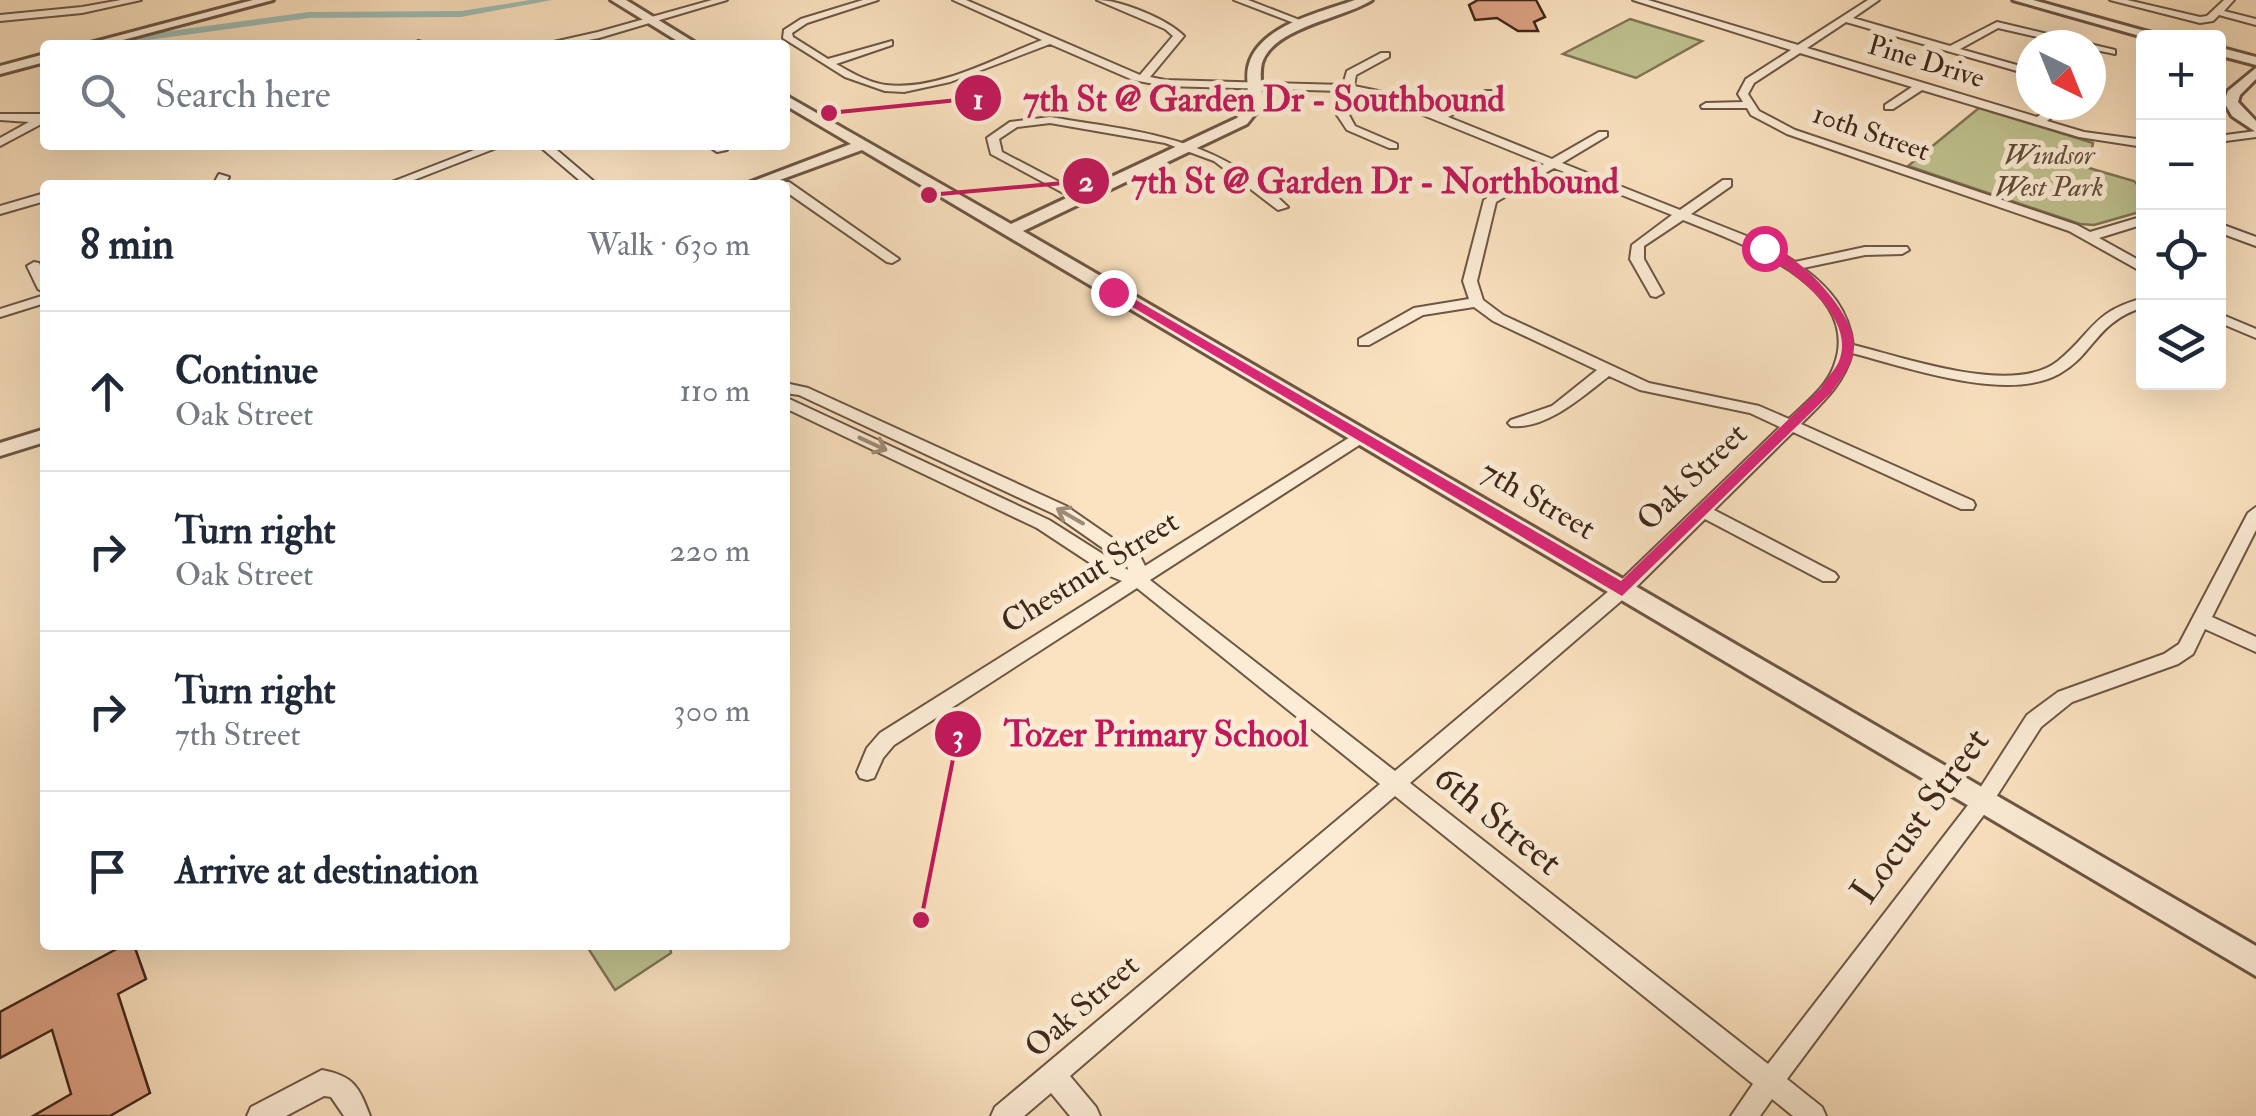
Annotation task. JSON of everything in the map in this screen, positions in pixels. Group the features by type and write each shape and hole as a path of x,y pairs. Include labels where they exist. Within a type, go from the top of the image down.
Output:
{"street":[{"path":"0,18 136,0"},
{"path":"109,40 266,0"},
{"path":"617,0 684,40"},
{"path":"555,38 650,20 722,0"},
{"path":"872,0 802,22 787,32 790,40 872,84 910,88 1049,41"},
{"path":"958,0 1144,80 1347,88 1384,95 1743,238 1794,266 1817,286 1837,312 1848,348 1965,373 2026,378 2058,368 2109,314 2136,305"},
{"path":"1102,0 1168,27 1179,36 1144,80"},
{"path":"1240,0 1305,24"},
{"path":"1010,231 1248,116 1256,104 1254,66 1262,50 1305,24 1366,0"},
{"name":"Pine Drive","path":"1638,0 2083,136 2136,143"},
{"path":"1706,106 1747,106 1743,94 1746,84 1874,0"},
{"path":"2019,0 2136,31"},
{"path":"2116,0 2206,22 2223,7 2256,20"},
{"path":"1845,19 2016,68"},
{"path":"1952,49 1998,23 2025,30"},
{"path":"830,62 888,43"},
{"path":"2106,50 2112,52"},
{"path":"2226,54 2256,61"},
{"path":"1385,55 1352,73 1345,122 1393,146"},
{"path":"0,70 40,59"},
{"path":"2256,72 2231,102 2256,131"},
{"path":"1889,107 1920,86"},
{"path":"1439,117 1489,93"},
{"name":"7th Street","path":"790,102 2256,962"},
{"name":"10th Street","path":"1747,106 1790,132 2091,236 2136,265"},
{"path":"0,117 40,118"},
{"path":"0,143 40,119"},
{"path":"1080,198 997,154 993,138 1014,124 1050,120 1188,146 1218,159 1282,207"},
{"path":"2226,137 2256,131"},
{"path":"1603,134 1488,203 1470,281 1477,302 1498,318 1654,390 1735,404 1967,505"},
{"path":"785,180 864,145"},
{"path":"404,180 484,150"},
{"path":"550,150 586,180"},
{"path":"1656,293 1636,249 1644,238 1727,182"},
{"path":"790,188 892,259"},
{"path":"0,210 40,198"},
{"path":"2091,236 2136,222"},
{"path":"2226,230 2256,242"},
{"path":"1794,266 1865,252 1902,250"},
{"path":"34,266 40,279"},
{"path":"0,313 40,301"},
{"path":"1364,342 1419,311 1477,302"},
{"path":"2226,321 2256,334"},
{"name":"Oak Street","path":"1004,1116 1622,590 1838,376 1848,348"},
{"path":"1516,423 1556,408 1607,370"},
{"name":"6th Street","path":"790,389 803,391 1060,510 1135,562 1139,580"},
{"name":"6th Street","path":"790,404 1050,528 1116,572 1139,580 1813,1116"},
{"path":"0,450 40,436"},
{"name":"Chestnut Street","path":"867,772 874,754 887,740 1361,438"},
{"path":"1704,512 1829,577"},
{"name":"Locust Street","path":"1744,1116 1982,802 2034,721 2048,708 2088,688 2171,659 2186,649 2256,513"},
{"path":"2202,620 2256,645"},
{"path":"1052,1074 1086,1116"},
{"path":"260,1116 322,1084 338,1086 351,1100 357,1116"}],"green space":[{"path":"1630,19 1702,41 1636,78 1563,54"},
{"name":"Windsor West Park","path":"1979,108 2093,143 2089,168 2134,181 2136,213 2094,225 2080,224 1908,166"},
{"path":"589,950 671,950 671,953 615,990"}],"building":[{"path":"1478,0 1536,0 1545,17 1534,22 1538,31 1518,31 1497,18 1475,20 1469,5"},
{"path":"115,950 136,950 146,979 118,994 150,1093 110,1116 33,1116 71,1094 52,1030 0,1058 0,1012"}],"waterway":[{"path":"126,40 309,15 461,14 547,0"}],"place":[{"name":"7th St @ Garden Dr - Southbound","path":"829,113"},
{"name":"7th St @ Garden Dr - Northbound","path":"929,195"},
{"name":"Tozer Primary School","path":"921,920"}],"route":[{"path":"1113,292 1622,590 1826,390 1846,360 1848,340 1837,312 1804,274 1764,248"}]}
